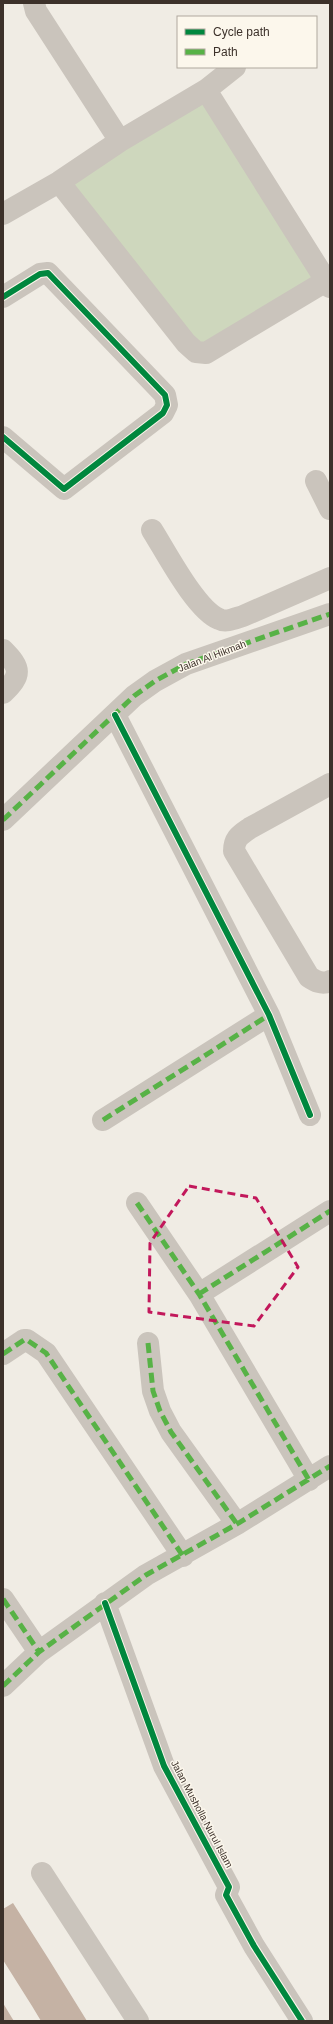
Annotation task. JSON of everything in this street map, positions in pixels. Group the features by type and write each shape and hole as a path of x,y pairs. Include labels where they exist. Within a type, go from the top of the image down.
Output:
{"street":[{"path":"34,3 36,11 120,141"},
{"path":"3,214 59,182 120,141 206,90 235,68"},
{"path":"59,182 186,343 196,352 206,353 328,284 206,90"},
{"path":"3,297 40,274 48,273 164,395 167,405 163,413 64,489 3,437"},
{"path":"316,481 330,509"},
{"path":"152,530 198,601 208,612 220,620 230,620 243,616 330,578"},
{"name":"Jalan Al Hikmah","path":"3,820 116,715 134,696 155,681 186,664 330,614"},
{"path":"3,650 14,662 18,672 14,682 3,693"},
{"path":"116,715 269,1015 310,1115"},
{"path":"330,784 250,828 239,836 234,842 234,851 309,977 317,982 327,983 330,981"},
{"path":"103,1120 269,1015"},
{"path":"137,1203 199,1294 309,1480"},
{"path":"199,1294 330,1211"},
{"path":"3,1354 24,1340 27,1340 46,1353 183,1556"},
{"path":"148,1343 153,1391 160,1411 171,1432 237,1524"},
{"path":"3,1686 39,1652 105,1603 146,1575 183,1556 330,1466"},
{"path":"3,1599 39,1652"},
{"name":"Jalan Musholla Nurul Islam","path":"105,1603 164,1766 229,1887 226,1895 254,1946 302,2021"},
{"path":"42,1873 138,2021"}],"highlighted area":[{"path":"189,1186 256,1198 298,1267 254,1326 149,1312 150,1243"}],"green space":[{"path":"214,84 326,281 206,353 59,182"}],"building":[{"path":"13,1903 87,2021 41,2021 3,1960 3,1909"},
{"path":"3,2003 12,2018 14,2021 3,2021"}],"marked path":[{"path":"3,820 134,696 155,681 186,664 330,614"},
{"path":"103,1120 269,1015"},
{"path":"137,1203 199,1294 309,1480"},
{"path":"199,1294 330,1211"},
{"path":"3,1354 24,1340 27,1340 46,1353 183,1556"},
{"path":"148,1343 153,1391 160,1411 171,1432 237,1524"},
{"path":"3,1686 39,1652 146,1575 237,1524 330,1466"},
{"path":"3,1599 39,1652"}],"cycle path":[{"path":"3,297 40,274 48,273 165,395 167,405 163,413 64,489 3,437"},
{"path":"115,715 269,1015 310,1115"},
{"path":"105,1603 164,1766 229,1887 226,1895 254,1946 302,2021"}]}
